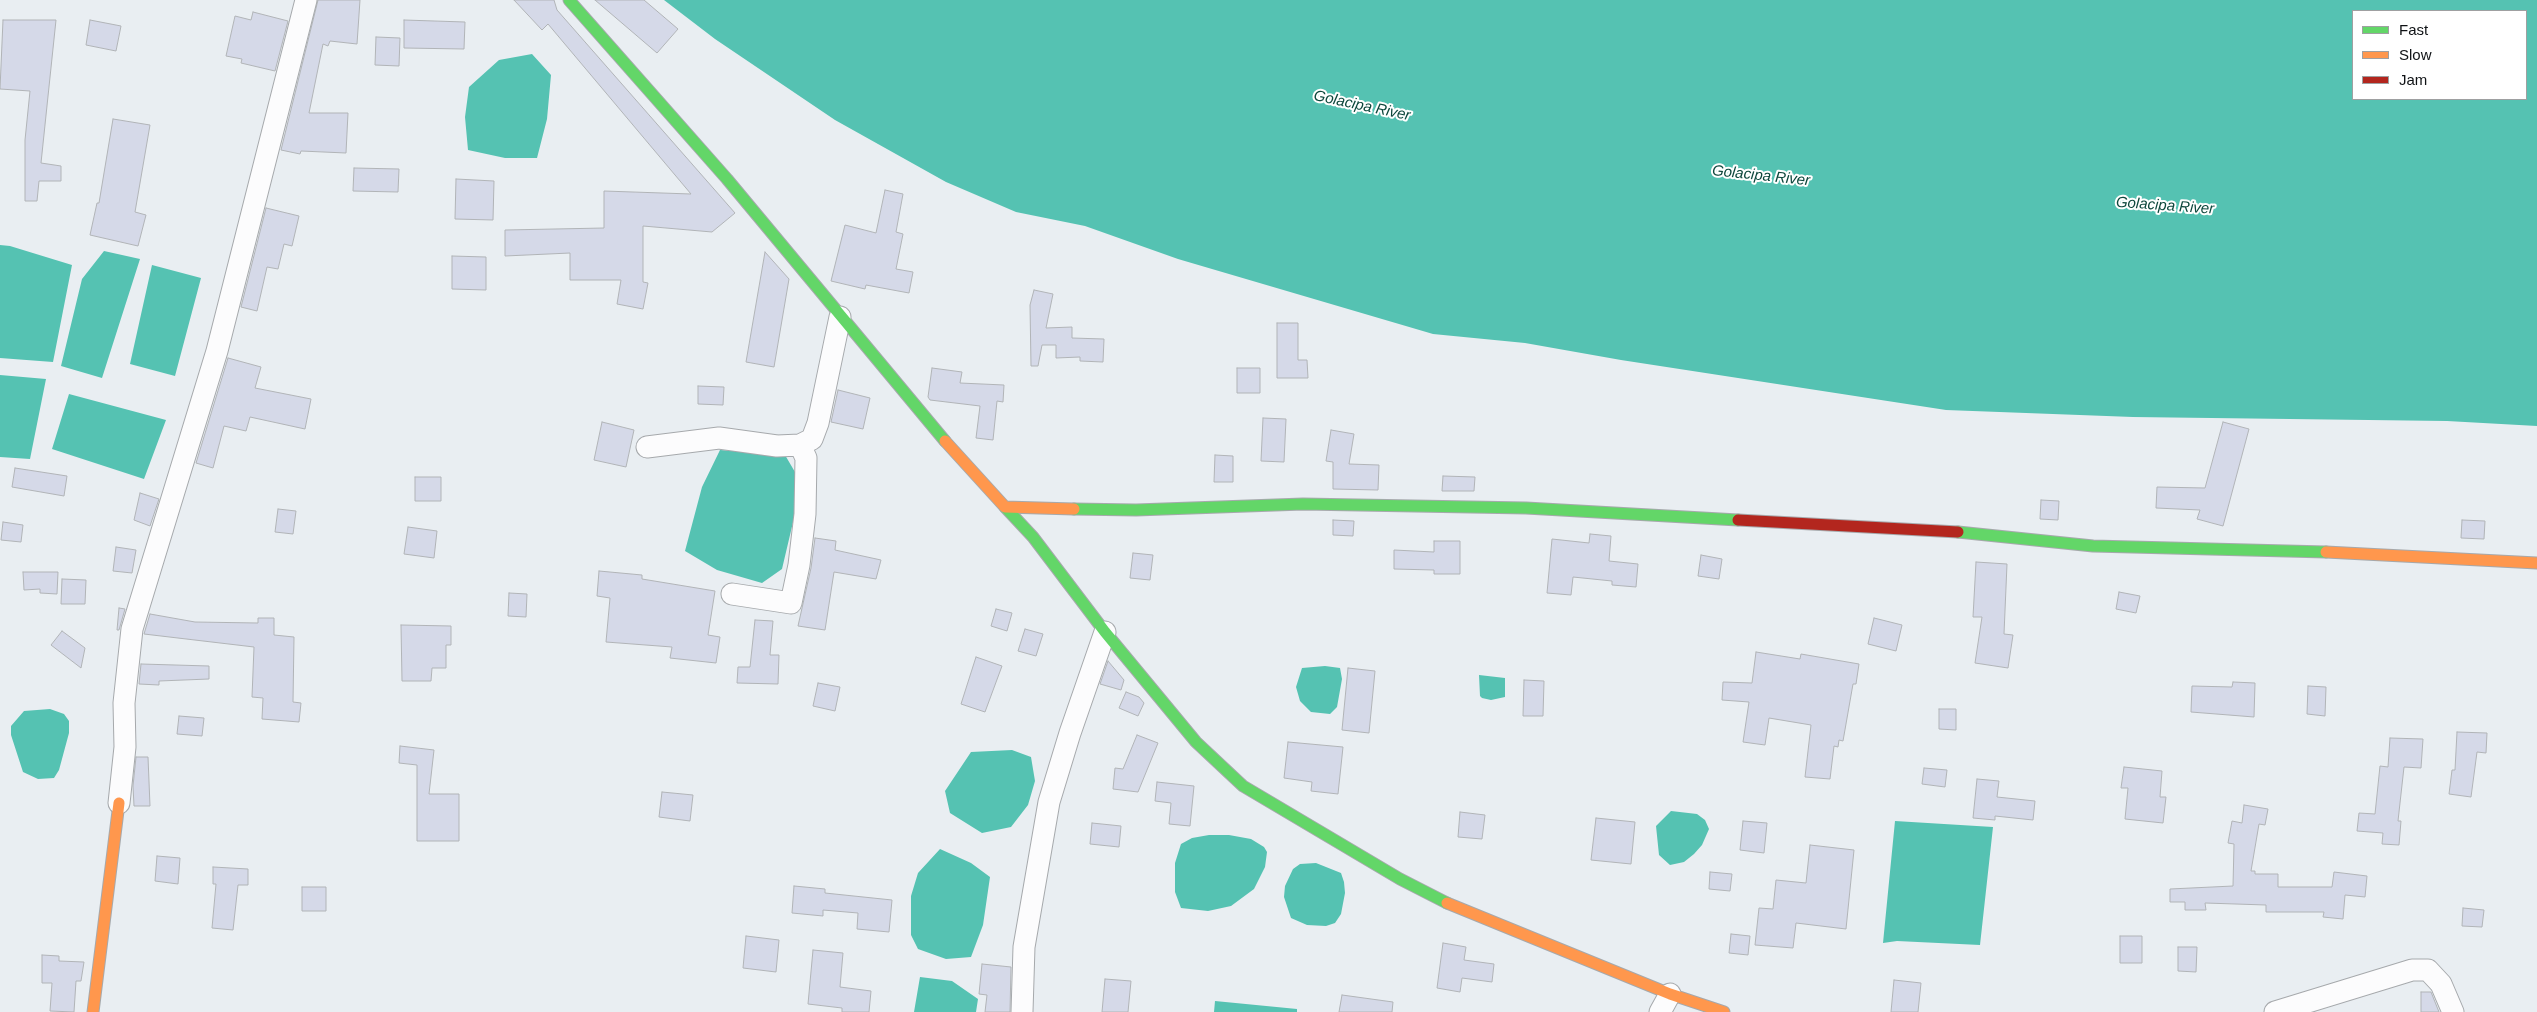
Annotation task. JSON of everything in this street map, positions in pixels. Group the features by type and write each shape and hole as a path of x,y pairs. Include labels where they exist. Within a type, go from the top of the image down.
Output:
{"street":[{"path":"93,1012 120,803 125,747 124,703 132,629 217,351 306,0"},
{"path":"569,0 727,179 932,427 1034,537 1104,632 1196,742 1243,786 1400,879 1451,905 1670,994 1724,1012"},
{"path":"647,447 719,438 777,446 800,445 812,439 818,423 840,317"},
{"path":"732,594 791,603 799,565 805,514 806,458 800,445"},
{"path":"1005,506 1136,510 1303,504 1526,508 1958,532 2094,546 2301,551 2537,563"},
{"path":"1022,1012 1024,948 1049,802 1070,732 1104,632"},
{"path":"2275,1012 2412,970 2428,970 2441,984 2453,1012"},
{"path":"1660,1012 1670,994"}],"water":[{"name":"Golacipa River","path":"664,0 2537,0 2537,426 2447,421 2133,417 1946,410 1621,360 1525,343 1433,334 1178,259 1085,226 1016,212 946,182 835,120 715,39"},
{"path":"532,54 551,75 547,119 537,158 505,158 468,150 465,117 469,87 499,60"},
{"path":"0,245 10,246 72,265 53,362 0,358"},
{"path":"104,251 140,259 102,378 61,366 82,279"},
{"path":"152,265 201,278 175,376 130,364"},
{"path":"0,375 46,379 30,459 0,457"},
{"path":"69,394 166,420 144,479 52,449"},
{"path":"720,450 785,455 802,484 782,569 762,583 717,570 685,551 702,487"},
{"path":"1325,666 1340,668 1342,679 1337,707 1330,714 1311,712 1300,701 1296,687 1302,668"},
{"path":"1479,675 1505,678 1505,697 1491,700 1482,698 1480,696"},
{"path":"50,709 64,714 69,721 69,733 59,770 54,778 38,779 23,772 11,735 11,726 24,711"},
{"path":"1012,750 1031,757 1035,781 1028,805 1011,827 982,833 950,813 945,791 971,752"},
{"path":"1671,811 1697,814 1705,820 1709,829 1702,845 1694,854 1684,862 1670,865 1659,855 1656,826"},
{"path":"1895,821 1993,827 1980,945 1897,941 1883,943"},
{"path":"1209,835 1229,835 1251,839 1264,847 1267,852 1265,867 1254,889 1231,906 1208,911 1181,908 1175,892 1175,863 1181,844 1192,838"},
{"path":"940,849 971,863 990,877 983,925 971,957 946,959 918,949 911,935 911,896 918,873"},
{"path":"1316,863 1341,873 1344,882 1345,893 1341,914 1335,923 1326,926 1307,925 1291,918 1284,897 1285,886 1293,869 1300,864"},
{"path":"920,977 952,981 978,999 976,1012 914,1012"},
{"path":"1215,1001 1297,1009 1297,1012 1214,1012"}],"building":[{"path":"318,0 360,0 357,44 330,41 328,46 323,44 309,113 348,113 346,153 301,151 300,154 281,150"},
{"path":"514,0 554,0 557,10 735,213 712,232 643,226 643,282 648,283 643,309 617,304 621,280 570,280 570,253 505,256 505,230 604,228 604,191 691,194 548,24 542,30"},
{"path":"595,0 644,0 678,29 657,53"},
{"path":"253,12 288,21 275,71 241,63 242,59 226,56 235,16 251,20"},
{"path":"3,20 56,20 41,163 61,166 61,181 39,181 37,201 25,201 25,140 30,91 0,89"},
{"path":"90,20 121,26 116,51 86,45"},
{"path":"404,20 465,22 464,49 404,48"},
{"path":"376,37 400,38 399,66 375,65"},
{"path":"113,119 150,125 135,212 146,215 138,246 90,235 97,203 99,203"},
{"path":"354,168 399,169 398,192 353,191"},
{"path":"456,179 494,181 493,220 455,219"},
{"path":"885,190 903,194 896,232 903,234 896,269 913,272 909,293 866,285 865,289 831,281 845,225 876,233"},
{"path":"266,208 299,216 292,246 284,244 278,269 267,267 257,311 241,307"},
{"path":"765,252 789,279 774,367 746,362"},
{"path":"452,256 486,257 486,290 452,289"},
{"path":"1034,290 1053,294 1046,328 1072,327 1072,338 1104,339 1103,362 1080,361 1080,357 1056,358 1056,345 1042,345 1038,366 1031,366 1030,305"},
{"path":"1277,323 1298,323 1298,360 1307,360 1308,378 1277,378"},
{"path":"228,358 261,367 255,388 311,399 305,429 250,417 246,431 224,426 213,468 196,463"},
{"path":"932,368 962,372 960,383 1004,385 1003,402 997,401 993,440 976,438 980,406 930,400 928,397"},
{"path":"1237,368 1260,368 1260,393 1237,393"},
{"path":"698,386 724,387 723,405 698,404"},
{"path":"838,390 870,398 863,429 831,422"},
{"path":"1263,418 1286,419 1284,462 1261,461"},
{"path":"602,422 634,430 626,467 594,460"},
{"path":"2223,422 2249,429 2223,526 2197,519 2200,510 2156,508 2157,487 2205,488"},
{"path":"1331,430 1354,434 1349,464 1379,465 1378,490 1333,489 1333,462 1326,461"},
{"path":"1215,455 1233,456 1233,482 1214,482"},
{"path":"15,468 67,476 64,496 12,487"},
{"path":"1443,476 1475,477 1474,491 1442,491"},
{"path":"415,477 441,477 441,501 415,501"},
{"path":"140,493 159,499 150,526 134,520"},
{"path":"2041,500 2059,501 2058,520 2040,519"},
{"path":"278,509 296,511 293,534 275,532"},
{"path":"1333,520 1354,521 1353,536 1333,535"},
{"path":"2462,520 2485,521 2484,539 2461,538"},
{"path":"3,522 23,525 21,542 1,540"},
{"path":"408,527 437,531 434,558 404,554"},
{"path":"1590,534 1611,536 1609,561 1638,564 1636,587 1612,585 1612,581 1573,577 1571,595 1547,593 1552,539 1589,543"},
{"path":"815,538 836,541 835,550 881,560 876,579 834,572 825,630 798,626 811,568"},
{"path":"1434,541 1460,541 1460,574 1434,574 1434,570 1394,569 1394,550 1434,552"},
{"path":"116,547 136,550 132,573 113,571"},
{"path":"1133,553 1153,555 1150,580 1130,578"},
{"path":"1701,555 1722,559 1719,579 1698,576"},
{"path":"1976,562 2007,564 2004,634 2013,635 2008,668 1975,663 1982,617 1973,617"},
{"path":"599,571 642,575 642,579 715,591 708,635 720,637 716,663 670,658 672,647 606,642 610,598 597,596"},
{"path":"23,572 58,572 57,594 40,593 40,589 24,590"},
{"path":"62,579 86,580 85,604 61,604"},
{"path":"2119,592 2140,596 2136,613 2116,609"},
{"path":"509,593 527,594 526,617 508,616"},
{"path":"119,608 125,609 119,630 117,630"},
{"path":"996,609 1012,613 1007,631 991,626"},
{"path":"150,614 195,622 258,623 258,618 274,618 274,635 294,637 293,702 301,703 299,722 262,719 263,698 252,697 254,647 144,634"},
{"path":"1874,618 1902,625 1896,651 1868,644"},
{"path":"755,620 773,621 770,655 779,655 778,684 737,683 738,667 750,667"},
{"path":"401,625 451,626 451,645 446,645 446,668 432,668 431,681 402,681"},
{"path":"1025,629 1043,634 1036,656 1018,651"},
{"path":"62,631 85,648 81,668 51,645"},
{"path":"1756,652 1800,659 1801,654 1859,664 1856,684 1853,684 1843,741 1839,740 1838,747 1834,746 1830,779 1805,777 1811,725 1769,718 1765,745 1743,742 1749,702 1722,700 1723,682 1752,683"},
{"path":"976,657 1002,666 985,712 961,704"},
{"path":"1108,661 1124,680 1121,690 1100,684"},
{"path":"141,664 209,666 209,679 159,681 159,685 139,684"},
{"path":"1348,668 1375,671 1369,733 1342,730"},
{"path":"1524,680 1544,681 1543,716 1523,716"},
{"path":"2233,682 2255,683 2254,717 2191,712 2192,686 2232,687"},
{"path":"818,683 840,687 835,711 813,706"},
{"path":"2308,686 2326,687 2325,716 2307,714"},
{"path":"1126,692 1139,697 1144,703 1138,716 1119,708"},
{"path":"1939,709 1956,709 1956,730 1939,729"},
{"path":"179,716 204,718 202,736 177,734"},
{"path":"2457,732 2487,733 2486,753 2477,752 2471,797 2449,794 2452,770 2455,770"},
{"path":"1137,735 1158,743 1138,792 1113,789 1115,768 1123,769"},
{"path":"2390,738 2423,739 2421,768 2404,767 2398,821 2401,821 2399,845 2382,844 2383,833 2357,831 2359,813 2375,814 2380,766 2388,767"},
{"path":"1288,742 1343,747 1338,794 1311,791 1312,782 1284,778"},
{"path":"400,746 434,750 429,794 459,794 459,841 417,841 417,765 399,763"},
{"path":"136,757 148,757 150,806 134,806 133,786"},
{"path":"2124,767 2162,771 2160,797 2166,797 2163,823 2125,819 2128,788 2121,788"},
{"path":"1924,768 1947,770 1945,787 1922,784"},
{"path":"1977,779 1999,781 1997,797 2035,801 2033,820 1995,816 1995,820 1973,818"},
{"path":"1157,782 1194,786 1190,826 1169,824 1171,803 1155,801"},
{"path":"662,792 693,795 690,821 659,817"},
{"path":"2244,805 2268,809 2265,825 2259,824 2251,871 2255,871 2255,874 2278,874 2278,887 2332,887 2334,872 2367,876 2365,897 2345,895 2343,919 2323,917 2324,912 2266,912 2266,905 2205,903 2206,910 2185,910 2185,902 2170,902 2170,889 2233,886 2234,844 2228,843 2232,821 2242,823"},
{"path":"1460,812 1485,815 1482,839 1458,837"},
{"path":"1596,818 1635,822 1631,864 1591,860"},
{"path":"1743,821 1767,823 1764,853 1740,850"},
{"path":"1092,823 1121,826 1119,847 1090,844"},
{"path":"1810,845 1854,850 1846,929 1796,923 1793,948 1755,945 1759,908 1773,909 1776,880 1806,883"},
{"path":"157,856 180,858 178,884 155,881"},
{"path":"213,867 248,869 248,885 238,885 233,930 212,928 216,884 213,884"},
{"path":"1710,872 1732,874 1730,891 1709,889"},
{"path":"794,886 825,889 825,893 892,900 889,932 857,929 858,913 823,910 823,916 792,913"},
{"path":"302,887 326,887 326,911 302,911"},
{"path":"2463,908 2484,910 2482,927 2462,926"},
{"path":"1731,934 1750,936 1748,955 1729,953"},
{"path":"746,936 779,940 776,972 743,968"},
{"path":"2120,936 2142,936 2142,963 2120,963"},
{"path":"1443,943 1466,947 1464,960 1494,964 1492,982 1462,978 1460,992 1437,988"},
{"path":"2178,947 2197,947 2196,972 2178,971"},
{"path":"813,950 843,953 840,987 871,991 869,1012 842,1012 842,1008 808,1004"},
{"path":"42,955 59,956 59,961 84,962 81,981 76,981 74,1012 50,1011 52,983 42,983"},
{"path":"982,964 1011,967 1010,1012 985,1012 987,995 979,994"},
{"path":"1105,979 1131,981 1128,1012 1102,1012"},
{"path":"1894,980 1921,983 1918,1012 1891,1012"},
{"path":"2421,992 2431,992 2439,1012 2421,1012"},
{"path":"1342,995 1393,1002 1392,1012 1339,1012"}],"traffic: fast":[{"path":"569,0 727,179 945,441"},
{"path":"1074,509 1136,510 1303,504 1526,508 1738,520"},
{"path":"1005,507 1033,537 1105,632 1196,742 1243,786 1400,879 1447,903"},
{"path":"1958,532 2093,546 2326,552"}],"traffic: slow":[{"path":"945,441 1005,507 1074,509"},
{"path":"2326,552 2537,563"},
{"path":"93,1012 119,803"},
{"path":"1447,903 1670,994 1724,1012"}],"traffic: jam":[{"path":"1738,520 1958,532"}]}
